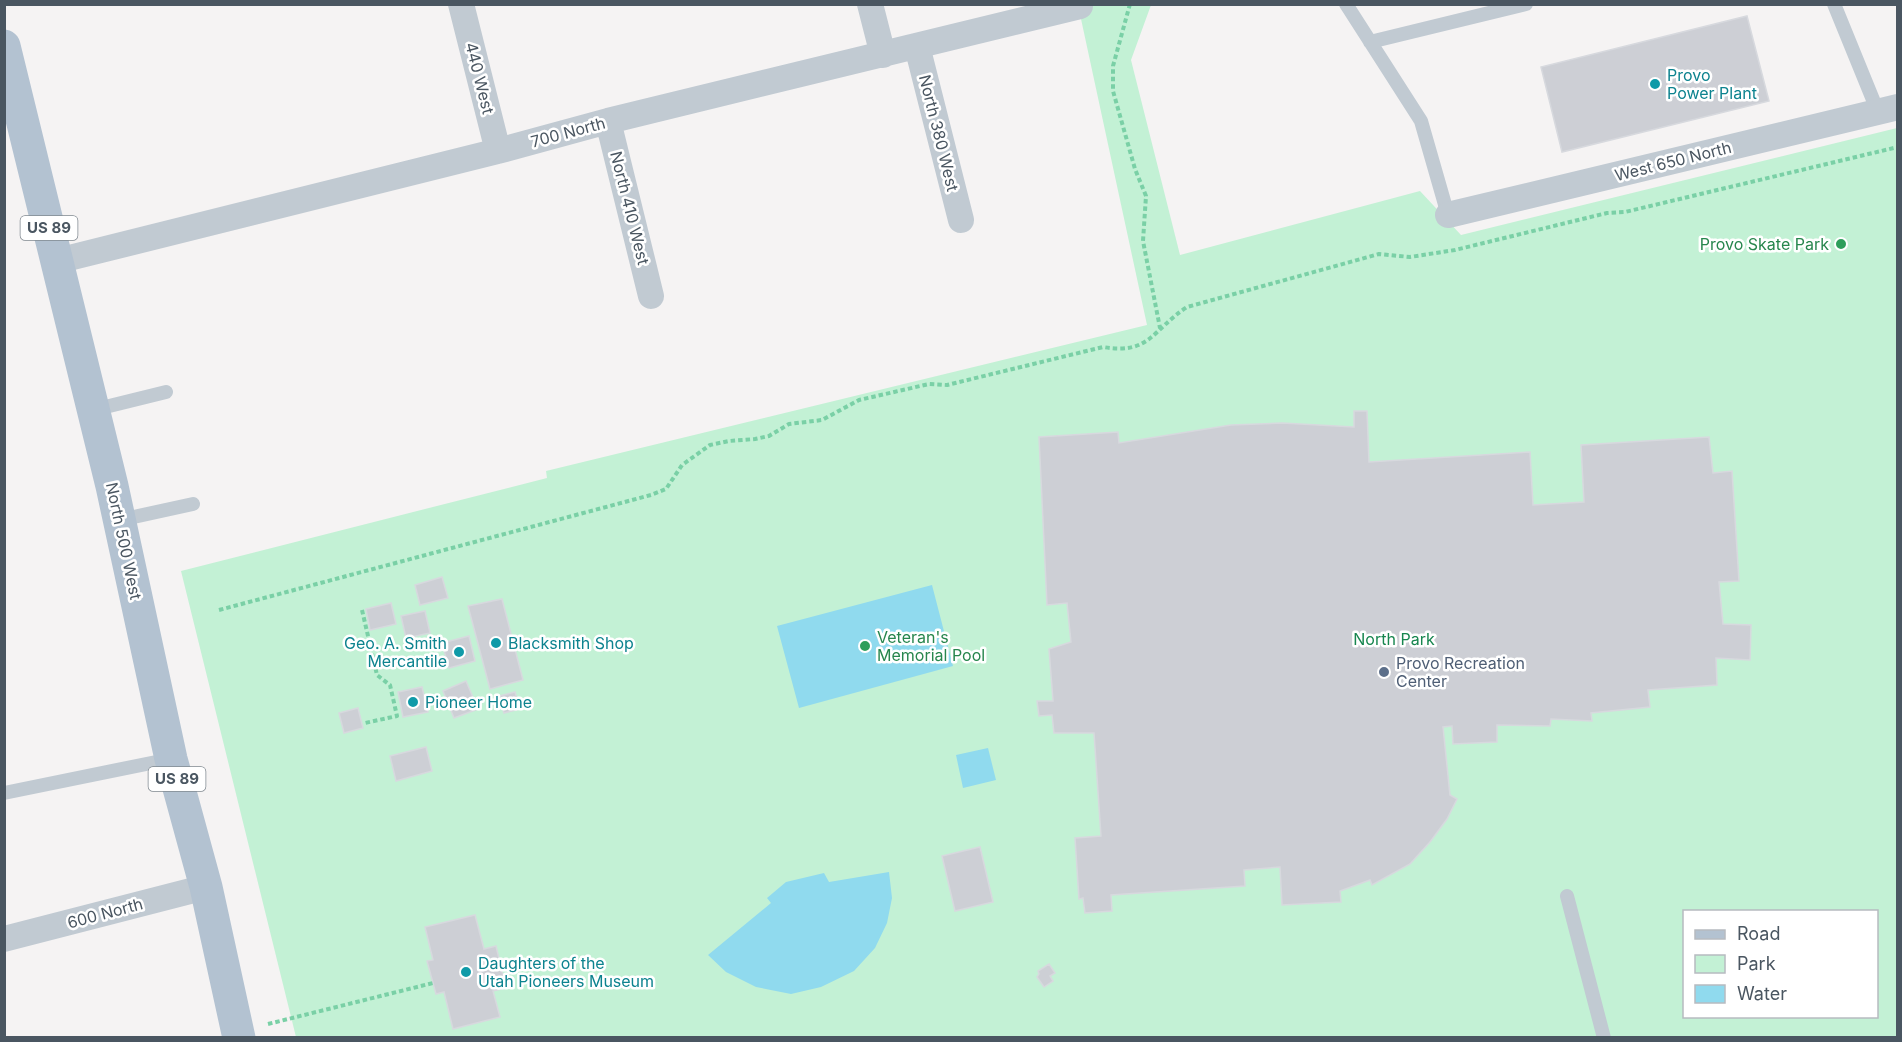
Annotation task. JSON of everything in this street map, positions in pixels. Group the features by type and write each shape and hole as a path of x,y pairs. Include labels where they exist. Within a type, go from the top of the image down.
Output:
{"main road":[{"name":"North 500 West","path":"4,46 120,520 171,759 206,887 239,1034"}],"street":[{"name":"440 West","path":"461,4 498,151"},
{"path":"870,4 883,55"},
{"name":"700 North","path":"57,261 498,151 608,121 1080,6"},
{"name":"North 380 West","path":"916,46 961,220"},
{"name":"West 650 North","path":"1448,215 1888,109"},
{"name":"North 410 West","path":"608,121 651,296"},
{"name":"600 North","path":"4,939 206,887"}],"lane":[{"path":"1346,4 1421,121 1448,215"},
{"path":"1370,42 1526,4"},
{"path":"1834,4 1888,109"},
{"path":"93,410 166,392"},
{"path":"120,520 193,504"},
{"path":"4,793 171,759"},
{"path":"1567,896 1604,1038"}],"path":[{"path":"1130,4 1113,66 1113,91 1135,169 1146,196 1143,241 1160,328"},
{"path":"219,610 651,495 666,489 682,465 710,445 769,436 789,424 822,420 859,400 929,384 947,385 1103,347 1120,350 1134,348 1149,339 1169,319 1186,307 1379,254 1410,257 1455,250 1898,147"},
{"path":"362,610 377,675 390,685 397,716 365,723"},
{"path":"239,1034 433,983"}],"green space":[{"name":"North Park","path":"1078,5 1151,5 1131,60 1180,255 1420,191 1461,235 1897,128 1897,1037 296,1037 181,571 547,478 546,471 1147,325"}],"water":[{"name":"Veteran's Memorial Pool","path":"932,585 953,666 799,708 777,626"},
{"path":"988,748 996,780 963,788 956,755"},
{"path":"889,872 892,898 887,923 875,948 854,971 821,987 791,994 756,987 726,972 708,955 771,903 767,898 786,882 824,873 829,882"}],"building":[{"name":"Provo Power Plant","path":"1747,16 1769,101 1562,152 1541,67"},
{"name":"Provo Recreation Center","path":"1354,411 1367,411 1369,462 1530,452 1533,505 1584,502 1581,445 1709,437 1713,473 1732,471 1739,581 1719,582 1723,624 1751,625 1750,660 1716,658 1717,685 1648,690 1650,707 1591,713 1592,721 1551,719 1550,726 1497,725 1497,742 1453,744 1452,726 1443,727 1450,795 1457,799 1447,819 1410,864 1372,885 1370,880 1340,891 1341,902 1282,905 1280,867 1244,870 1245,886 1111,895 1112,911 1085,913 1083,898 1079,899 1075,838 1101,836 1094,733 1054,733 1052,715 1039,716 1037,701 1053,701 1049,649 1071,642 1067,603 1047,605 1039,437 1118,432 1119,443 1231,425 1282,423 1354,427"},
{"path":"442,577 448,598 420,605 415,585"},
{"name":"Blacksmith Shop","path":"502,599 523,680 490,689 468,606"},
{"path":"391,603 396,624 370,630 366,609"},
{"path":"425,611 430,633 406,638 401,616"},
{"name":"Geo. A. Smith Mercantile","path":"469,636 475,661 449,668 442,643"},
{"path":"466,681 478,709 454,718 443,691"},
{"name":"Pioneer Home","path":"422,687 428,712 403,717 398,692"},
{"path":"515,692 520,709 504,713 499,696"},
{"path":"358,708 363,728 344,733 339,713"},
{"path":"426,747 432,771 396,781 390,756"},
{"path":"980,847 993,902 955,911 942,856"},
{"name":"Daughters of the Utah Pioneers Museum","path":"475,915 484,949 496,946 506,988 493,991 500,1017 453,1029 444,992 436,994 427,961 433,960 425,927"},
{"path":"1049,964 1055,973 1050,976 1053,981 1044,987 1037,977 1038,971"}],"place":[{"name":"Provo Power Plant","path":"1655,84"},
{"name":"Provo Skate Park","path":"1841,244"},
{"name":"Blacksmith Shop","path":"496,643"},
{"name":"Veteran's Memorial Pool","path":"865,646"},
{"name":"Geo. A. Smith Mercantile","path":"459,652"},
{"name":"Provo Recreation Center","path":"1384,672"},
{"name":"Pioneer Home","path":"413,702"},
{"name":"Daughters of the Utah Pioneers Museum","path":"466,972"}]}
